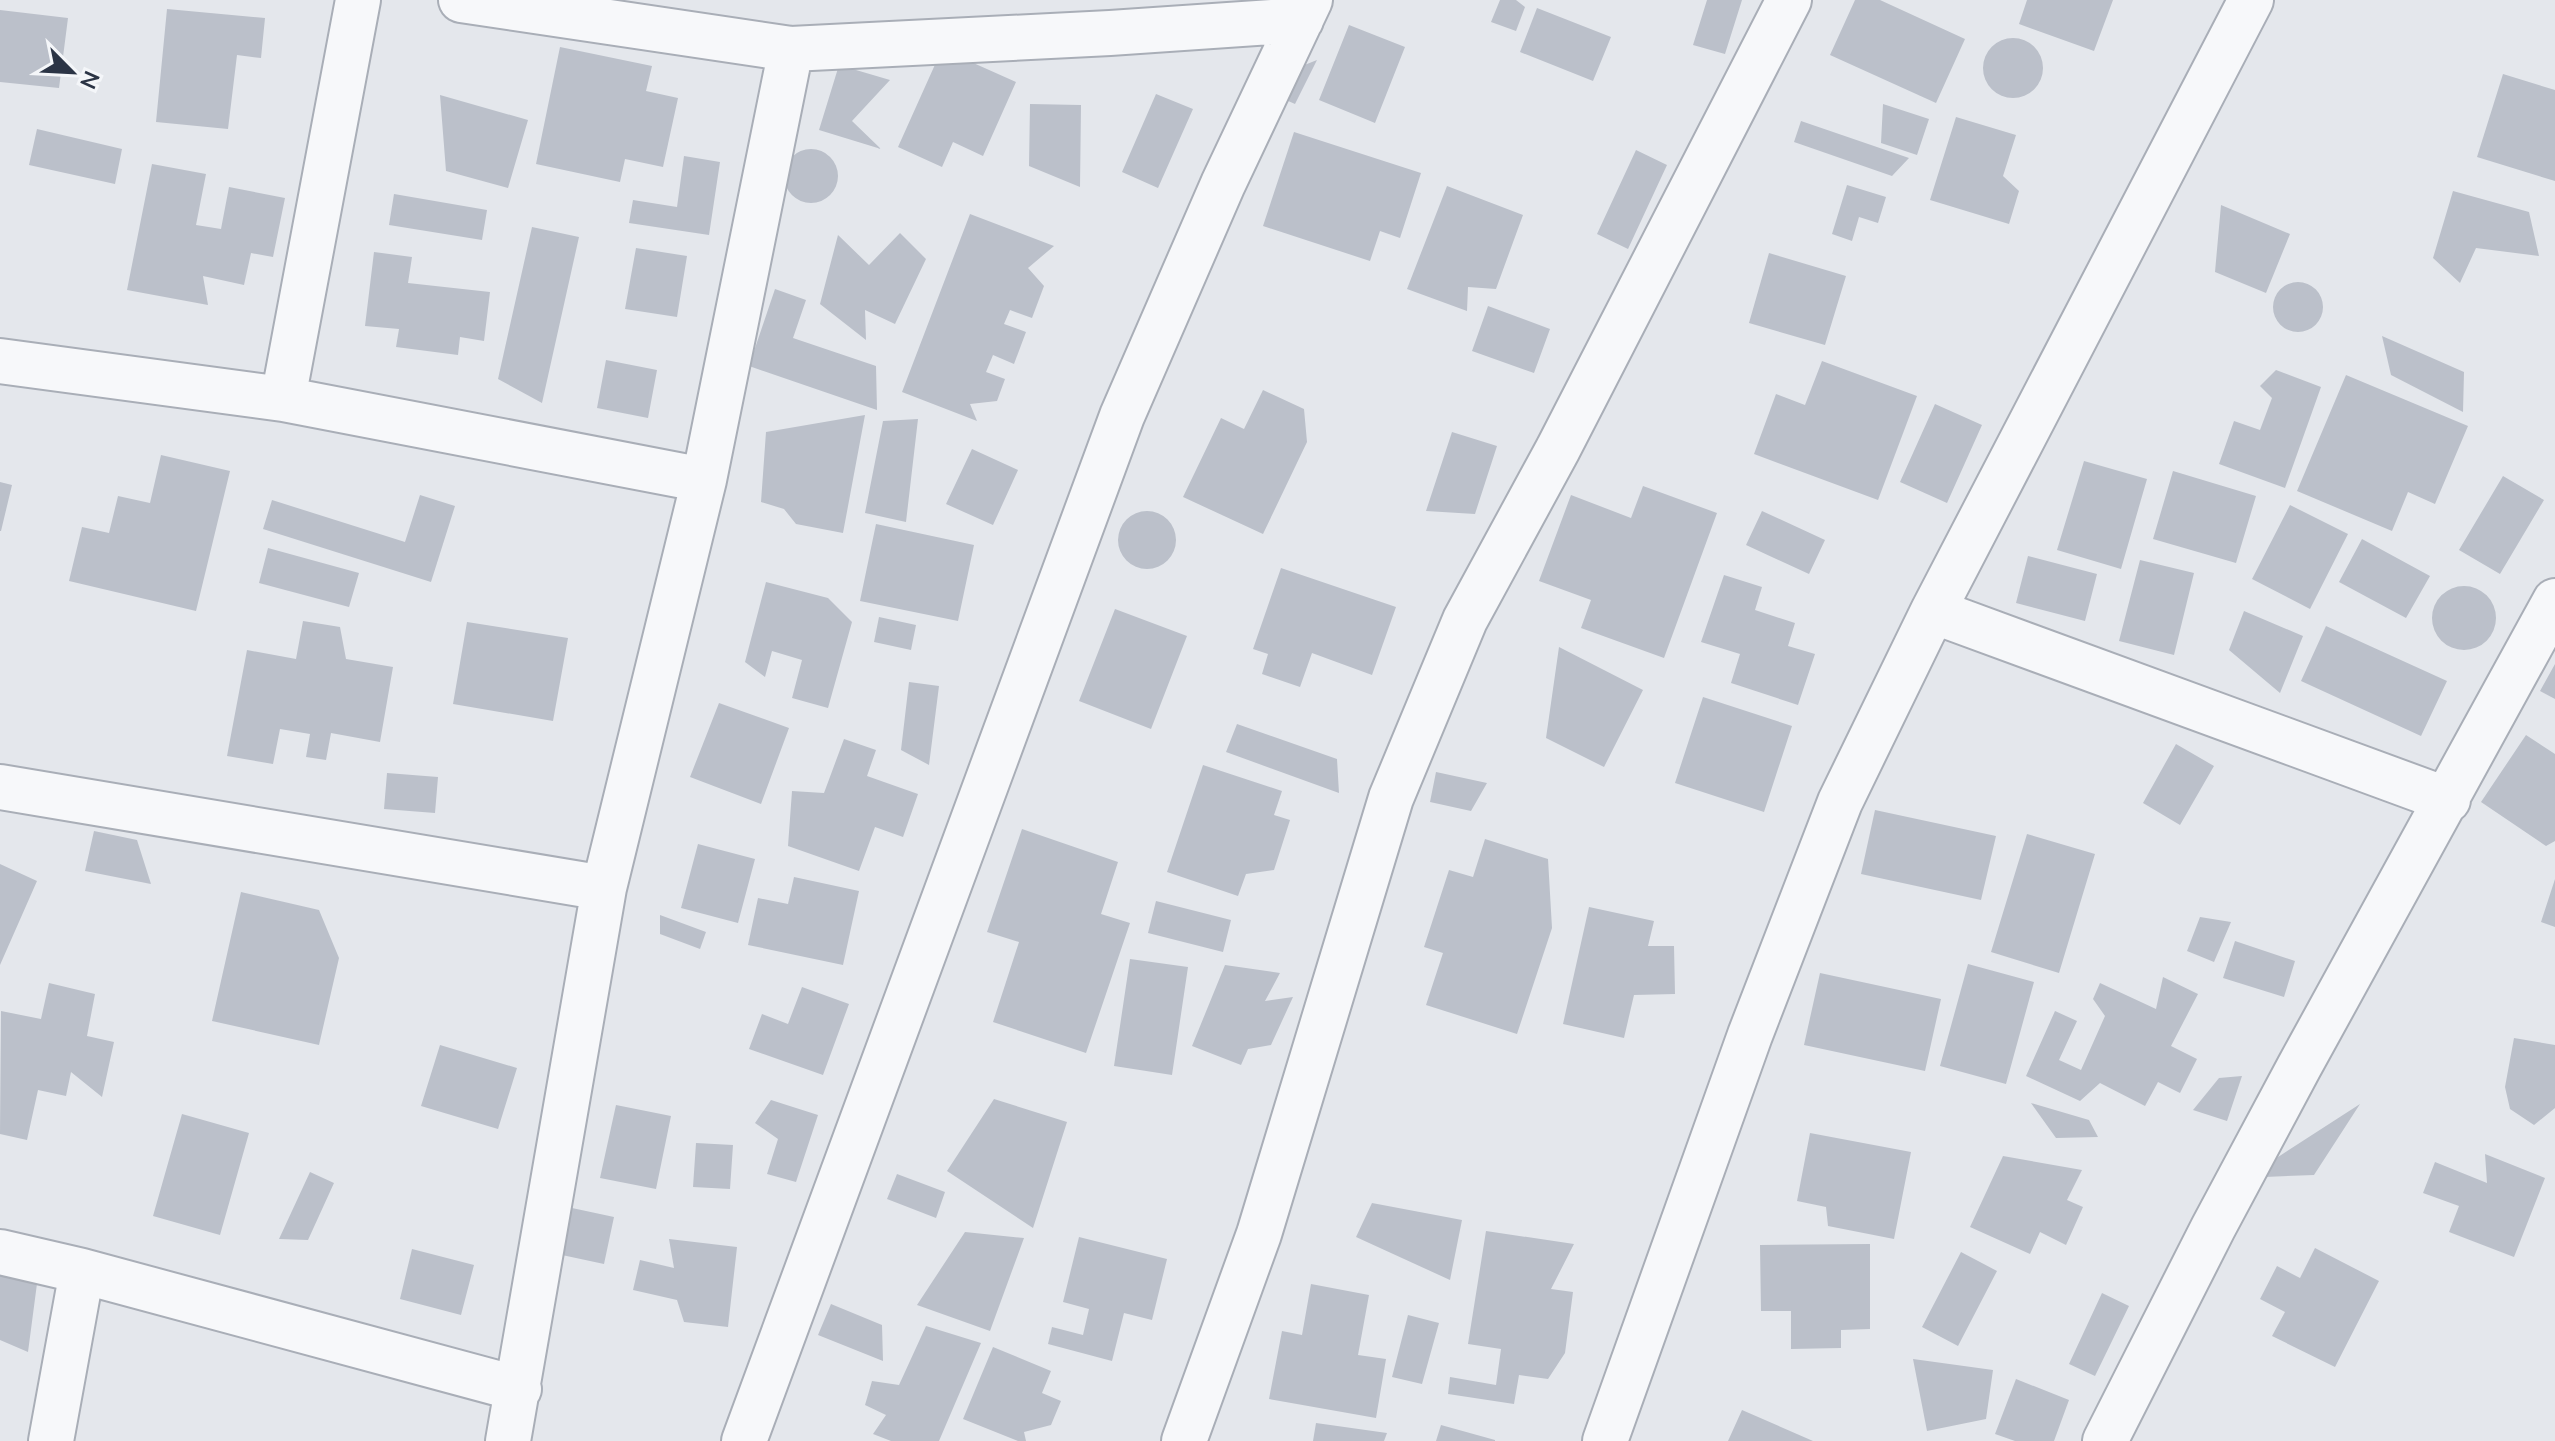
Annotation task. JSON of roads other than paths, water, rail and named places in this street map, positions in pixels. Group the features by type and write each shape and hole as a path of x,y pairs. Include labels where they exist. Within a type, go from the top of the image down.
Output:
{"street":[{"path":"283,399 358,0"},
{"path":"461,0 791,49 1110,33 1305,10"},
{"path":"1184,1441 1259,1234 1391,798 1465,620 1558,449 1789,0"},
{"path":"1605,1441 1750,1035 1834,816 1933,611 2251,0"},
{"path":"744,1441 1122,416 1223,184 1305,10"},
{"path":"508,1441 604,888 704,480 791,49"},
{"path":"0,361 283,399 704,480"},
{"path":"2105,1441 2249,1161 2555,601"},
{"path":"1933,611 2448,800"},
{"path":"0,787 604,888"},
{"path":"0,1252 82,1271 519,1389"},
{"path":"51,1441 82,1271"}]}
